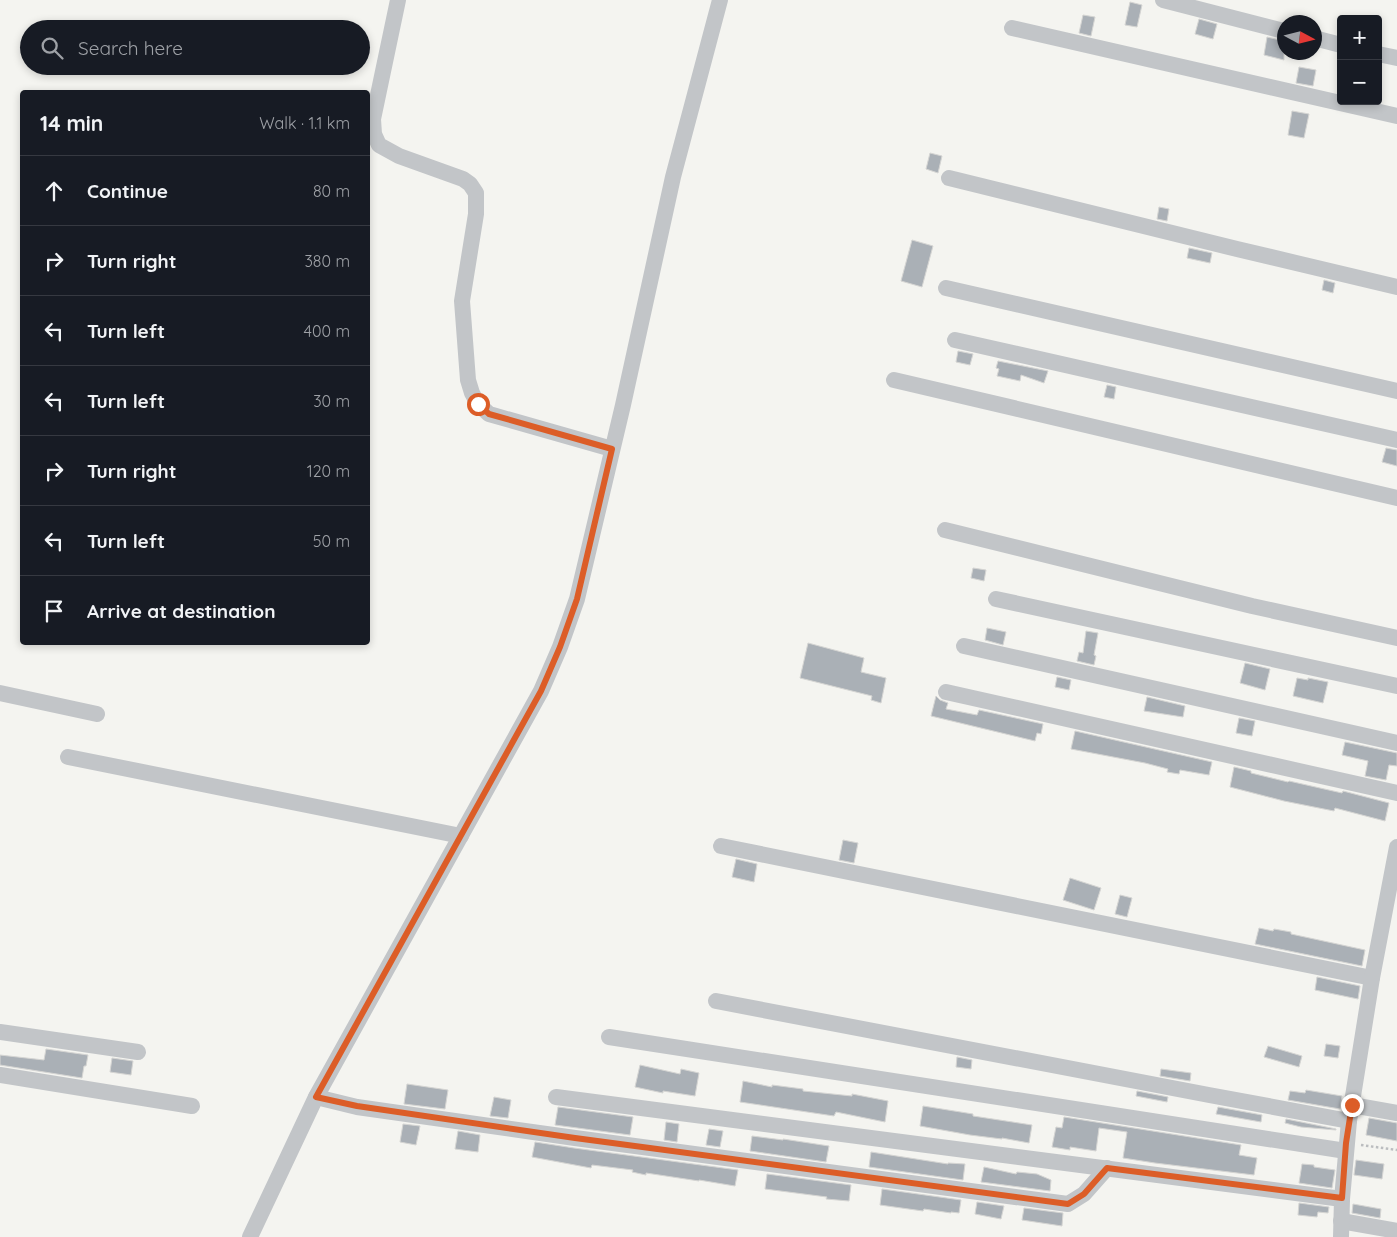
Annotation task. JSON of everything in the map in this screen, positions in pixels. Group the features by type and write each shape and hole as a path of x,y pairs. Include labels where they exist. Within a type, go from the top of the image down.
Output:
{"street":[{"path":"398,0 373,119 374,134 379,145 399,156 463,180 470,184 476,193 476,214 462,301 468,380 472,394 478,404 489,414 612,449"},
{"path":"250,1237 330,1100 461,836 541,691 560,647 577,599 673,177 720,0"},
{"path":"1163,0 1277,29"},
{"path":"1012,28 1397,116"},
{"path":"1322,40 1337,44"},
{"path":"1382,55 1397,58"},
{"path":"949,178 1237,249 1397,286"},
{"path":"946,288 1397,391"},
{"path":"955,340 1397,440"},
{"path":"894,380 1397,498"},
{"path":"945,530 1252,606 1397,638"},
{"path":"996,599 1397,686"},
{"path":"964,646 1397,743"},
{"path":"946,692 1397,792"},
{"path":"0,693 97,714"},
{"path":"68,757 461,836"},
{"path":"720,846 1372,978"},
{"path":"1397,847 1372,978 1350,1113 1341,1229 1397,1231"},
{"path":"716,1001 1170,1088 1350,1113 1397,1113"},
{"path":"0,1032 138,1052"},
{"path":"609,1037 1346,1147"},
{"path":"0,1075 192,1106"},
{"path":"556,1097 1342,1198"},
{"path":"330,1100 575,1138 1068,1204 1084,1194 1107,1168"}],"path":[{"path":"1346,1147 1397,1150"}],"building":[{"path":"1130,2 1142,5 1137,27 1125,25"},
{"path":"1083,15 1095,17 1091,36 1079,33"},
{"path":"1199,19 1217,24 1213,39 1195,34"},
{"path":"1267,37 1277,39 1277,58 1264,55"},
{"path":"1299,67 1316,70 1313,86 1296,83"},
{"path":"1292,111 1309,114 1304,138 1288,135"},
{"path":"930,153 942,156 938,173 926,169"},
{"path":"1159,207 1169,209 1167,221 1157,219"},
{"path":"912,240 933,246 922,287 901,281"},
{"path":"1189,248 1212,253 1210,263 1187,258"},
{"path":"1324,280 1335,283 1333,293 1322,290"},
{"path":"958,351 973,354 970,365 956,362"},
{"path":"998,361 1048,371 1044,383 1021,375 1020,381 997,376 999,369 996,368"},
{"path":"1107,385 1116,387 1114,399 1104,397"},
{"path":"1386,448 1397,450 1397,466 1382,462"},
{"path":"973,568 986,570 984,581 971,578"},
{"path":"987,628 1006,632 1003,645 985,640"},
{"path":"1086,631 1098,633 1094,665 1077,661 1079,652 1083,653"},
{"path":"808,643 864,658 861,672 886,678 881,703 871,700 872,696 800,678"},
{"path":"1245,663 1270,669 1265,690 1240,683"},
{"path":"1057,677 1071,680 1069,690 1055,687"},
{"path":"1297,678 1328,682 1323,703 1293,696"},
{"path":"936,696 948,703 946,709 977,715 979,710 1043,724 1041,734 1037,733 1035,741 931,716"},
{"path":"1147,697 1185,706 1183,717 1144,711"},
{"path":"1239,718 1255,721 1252,736 1236,733"},
{"path":"1075,731 1212,762 1209,775 1180,770 1179,774 1167,772 1168,769 1145,763 1071,749"},
{"path":"1345,742 1397,753 1397,766 1389,765 1386,780 1365,776 1368,761 1342,755"},
{"path":"1234,767 1288,782 1342,793 1343,791 1389,803 1385,821 1335,808 1334,811 1284,801 1230,787"},
{"path":"843,840 858,843 854,863 839,860"},
{"path":"736,859 757,864 754,882 732,877"},
{"path":"1070,878 1101,888 1094,910 1063,900"},
{"path":"1120,895 1132,898 1127,917 1115,914"},
{"path":"1259,928 1291,932 1291,934 1365,950 1362,966 1255,944"},
{"path":"1317,977 1360,986 1358,999 1315,990"},
{"path":"1326,1044 1340,1046 1338,1058 1324,1056"},
{"path":"1268,1046 1302,1056 1299,1067 1264,1057"},
{"path":"46,1049 88,1055 82,1078 0,1065 0,1055 44,1060"},
{"path":"957,1057 972,1060 971,1069 956,1067"},
{"path":"112,1058 133,1061 131,1075 110,1072"},
{"path":"640,1065 680,1074 681,1069 699,1073 695,1096 663,1091 663,1093 635,1087"},
{"path":"1161,1069 1191,1073 1190,1081 1160,1076"},
{"path":"743,1081 772,1087 772,1085 803,1089 803,1091 852,1096 852,1094 888,1101 885,1122 836,1112 834,1116 740,1102"},
{"path":"407,1084 448,1090 445,1109 404,1104"},
{"path":"1306,1090 1342,1096 1340,1109 1288,1100 1290,1091 1305,1093"},
{"path":"1137,1091 1168,1097 1167,1102 1136,1096"},
{"path":"494,1097 511,1100 508,1118 490,1116"},
{"path":"923,1106 1032,1125 1029,1143 920,1126"},
{"path":"558,1107 633,1117 630,1135 555,1125"},
{"path":"1218,1107 1262,1115 1261,1122 1216,1114"},
{"path":"1064,1117 1241,1145 1239,1155 1257,1158 1254,1175 1123,1158 1127,1132 1099,1128 1096,1151 1070,1147 1070,1150 1052,1147 1056,1127 1062,1128"},
{"path":"1369,1118 1397,1123 1397,1141 1366,1135"},
{"path":"1286,1119 1336,1130 1301,1127 1285,1123"},
{"path":"666,1122 679,1124 677,1142 664,1140"},
{"path":"403,1124 420,1126 416,1145 400,1142"},
{"path":"709,1129 723,1131 720,1147 706,1145"},
{"path":"458,1131 480,1135 478,1152 455,1149"},
{"path":"752,1136 829,1146 826,1162 750,1151"},
{"path":"535,1142 738,1170 735,1186 646,1173 646,1175 632,1172 633,1170 592,1165 591,1168 532,1157"},
{"path":"871,1152 948,1164 965,1164 963,1180 869,1167"},
{"path":"1356,1160 1384,1164 1382,1179 1354,1175"},
{"path":"1302,1164 1335,1170 1332,1188 1299,1183"},
{"path":"984,1167 1016,1174 1017,1172 1037,1174 1051,1180 1050,1191 981,1182"},
{"path":"767,1174 851,1185 849,1201 765,1189"},
{"path":"882,1189 961,1200 959,1213 924,1209 923,1211 880,1205"},
{"path":"977,1202 1004,1206 1001,1219 975,1214"},
{"path":"1299,1203 1329,1207 1328,1213 1318,1212 1317,1217 1298,1215"},
{"path":"1353,1204 1381,1209 1380,1218 1352,1213"},
{"path":"1024,1208 1063,1213 1062,1226 1022,1220"}],"route":[{"path":"478,404 489,414 612,449 577,599 560,647 541,691 316,1097 344,1104 575,1138 1068,1204 1084,1194 1107,1168 1342,1198 1346,1143 1352,1105"}]}
